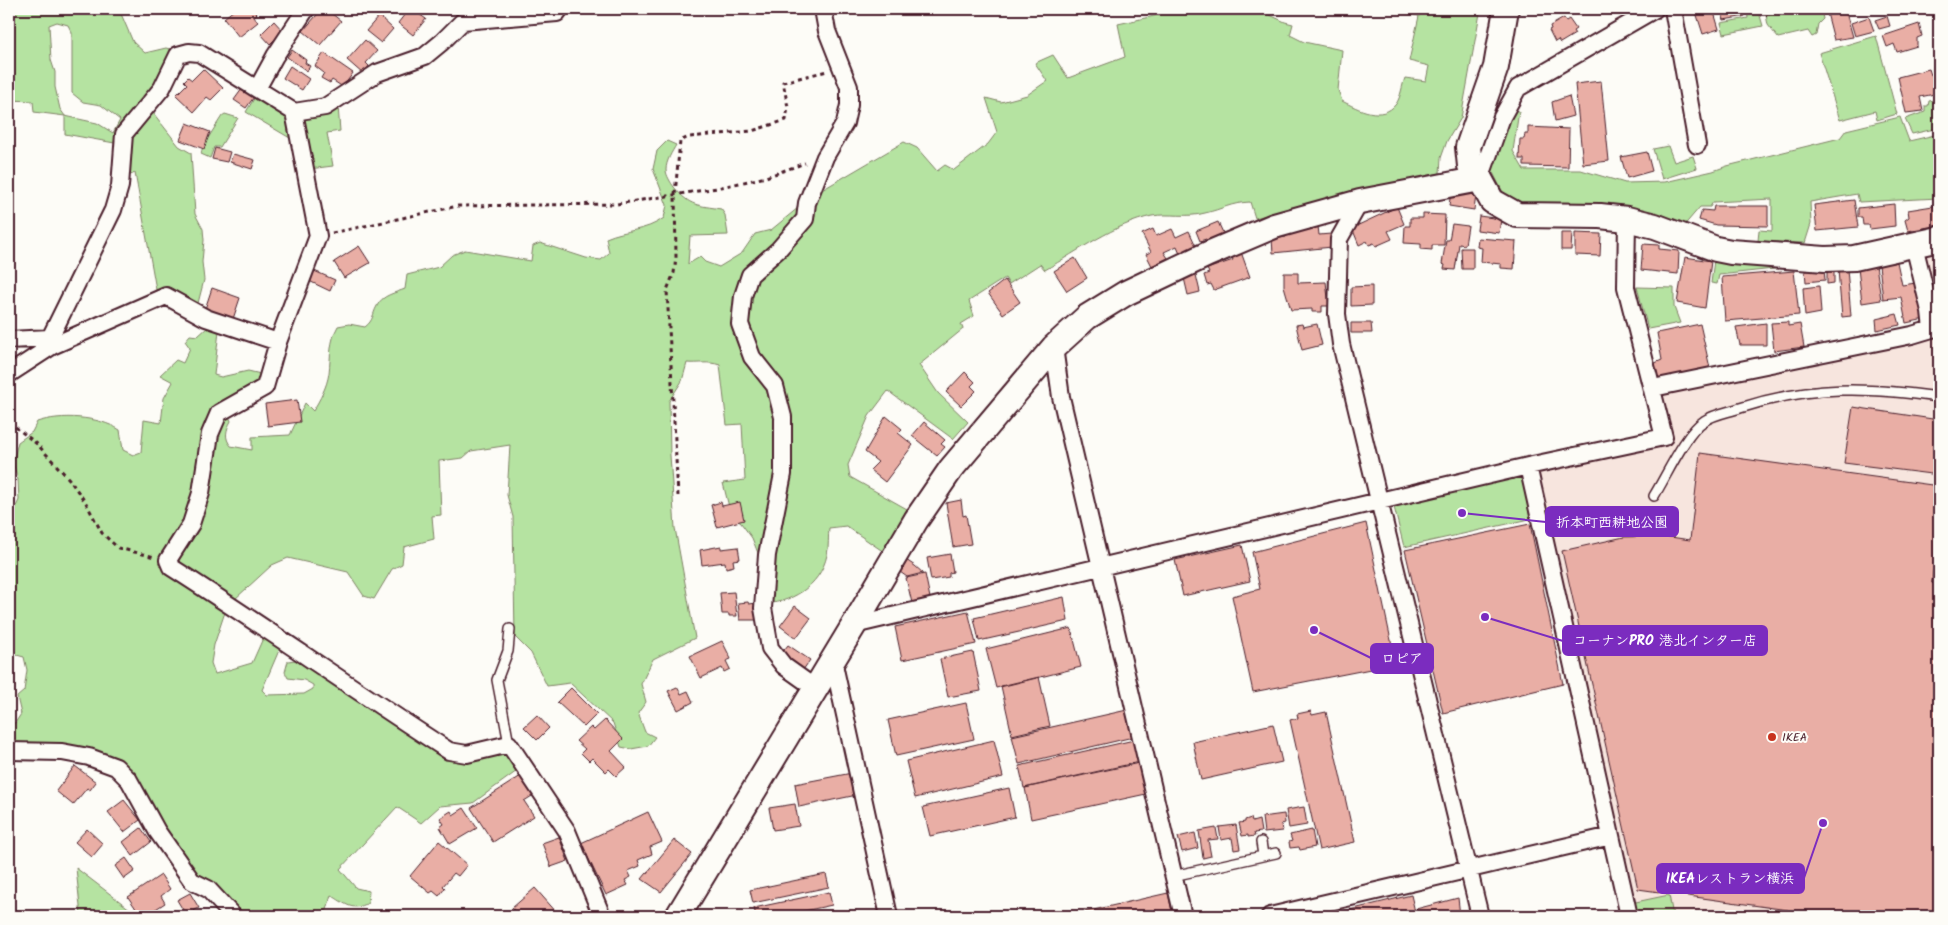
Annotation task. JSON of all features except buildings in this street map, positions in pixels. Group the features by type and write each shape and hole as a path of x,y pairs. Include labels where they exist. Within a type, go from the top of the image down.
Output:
{"street":[{"path":"257,89 275,56 306,9"},
{"path":"51,342 113,210 120,186 124,134 162,88 178,55 189,52 199,53 294,112 325,107 377,73 425,56 463,21 557,13 560,9"},
{"path":"815,688 784,666 770,648 763,608 767,556 783,474 783,417 775,386 752,357 740,324 743,296 750,275 778,250 805,219 807,203 825,157 845,123 850,87 827,30 823,9"},
{"path":"1506,9 1496,67 1468,147 1470,166 1480,179 1492,201 1517,215 1600,216 1627,219 1655,226 1716,249 1731,252 1825,259 1854,258 1939,239"},
{"path":"1480,179 1502,116 1518,88 1655,9"},
{"path":"1673,9 1697,145"},
{"path":"294,112 318,236 278,342 265,387 218,413 210,434 202,493 190,524 168,560 171,567 450,751 468,754 509,744 567,831 602,916"},
{"path":"678,916 916,520 951,469 1054,347 1088,317 1126,293 1208,254 1274,226 1360,202 1480,179"},
{"path":"1360,202 1339,239 1337,314 1341,344 1480,916"},
{"path":"854,625 1528,466 1664,437 1626,287 1627,219"},
{"path":"1653,388 1912,335 1932,329 1930,311 1914,245"},
{"path":"9,374 51,342 166,296 206,318 278,342"},
{"path":"9,340 51,342"},
{"path":"1054,347 1061,397 1183,916"},
{"path":"1528,466 1629,916"},
{"path":"833,660 888,916"},
{"path":"9,751 62,752 89,757 116,767 129,780 157,831 192,880 208,889 233,916"},
{"path":"1270,916 1611,836"}],"lane":[{"path":"1654,496 1692,432 1704,420 1764,400 1817,390 1847,388 1895,390 1939,397"},
{"path":"509,744 497,680 508,651 510,629"},
{"path":"1261,842 1263,856"},
{"path":"1174,876 1276,853"}],"path":[{"path":"678,496 668,290 674,273 676,258 675,194 680,141 689,137 752,131 786,120 788,107 783,82 842,68"},
{"path":"318,236 458,206 617,204 717,188 766,177 825,157"},
{"path":"9,422 37,444 69,479 86,503 102,533 118,548 168,560"}],"shaded area":[{"path":"1939,244 1939,328 1923,248"},
{"name":"IKEA","path":"1939,335 1939,916 1637,916 1535,471 1668,441 1659,401 1664,392"}],"green space":[{"path":"9,9 119,9 133,42 145,53 166,48 177,51 120,144 65,134 65,116 34,112 33,101 9,100","holes":["57,22 68,25 72,33 72,93 83,102 101,105 120,120 113,133 97,123 65,116 60,109 55,87 55,72 51,60 49,25"]},
{"path":"1174,9 1257,9 1293,24 1290,35 1304,42 1342,50 1338,90 1342,101 1362,110 1377,113 1384,112 1396,104 1405,78 1426,81 1429,66 1409,61 1419,16 1384,9 1444,9 1480,13 1461,118 1447,141 1441,158 1440,173 1342,195 1255,218 1250,202 1199,214 1152,216 1124,225 1045,270 1040,264 1009,284 1005,278 969,301 974,316 961,324 963,329 919,365 938,393 968,422 953,439 888,391 869,416 848,465 850,477 907,509 884,552 846,526 829,528 827,555 818,576 802,592 782,601 760,604 762,563 752,538 741,523 731,515 723,483 745,480 742,424 727,425 720,365 687,363 682,381 669,401 670,455 675,528 695,638 653,659 641,684 646,702 638,713 645,732 655,737 648,746 631,749 621,747 613,723 570,683 547,686 531,653 515,637 513,517 507,495 510,445 471,451 463,458 439,461 441,515 432,516 434,539 404,547 402,564 392,569 374,599 364,596 348,572 288,558 272,565 235,599 224,615 214,645 211,663 215,674 252,663 264,636 280,648 262,690 267,695 304,694 313,689 313,685 304,680 288,678 285,672 288,661 295,660 315,670 443,758 458,761 504,752 517,771 473,803 440,806 421,823 397,807 340,869 356,888 369,891 368,903 353,907 331,895 327,910 311,916 248,915 235,910 195,878 117,763 9,748 9,723 15,723 21,714 17,697 24,691 27,670 24,657 9,653 9,522 19,500 18,480 13,462 18,442 32,432 37,422 68,417 101,422 120,430 123,450 133,455 141,452 144,420 161,423 164,398 173,382 160,375 176,360 183,363 190,348 185,341 190,335 198,336 208,327 219,331 214,375 221,377 248,371 265,375 263,385 225,407 231,421 226,434 227,440 231,446 252,450 252,437 290,435 305,403 313,411 327,383 332,343 338,326 349,324 365,327 370,322 382,299 405,289 407,275 439,267 452,255 465,250 531,261 533,246 540,243 586,258 601,260 609,253 606,238 650,226 664,218 667,205 653,169 657,151 667,141 676,145 666,167 668,177 674,187 690,202 700,206 721,209 725,215 728,235 690,236 688,264 700,257 705,262 719,267 742,253 755,234 771,230 815,194 904,142 917,148 937,171 945,165 954,170 988,144 997,132 986,98 1001,102 1027,95 1047,81 1035,63 1053,55 1068,78 1125,57 1118,24 1154,16"},
{"path":"1747,9 1758,9 1763,26 1724,34 1721,23 1748,18"},
{"path":"1789,9 1821,9 1823,19 1818,24 1816,35 1812,37 1808,31 1778,38 1768,25 1766,15"},
{"path":"1876,36 1897,114 1877,120 1875,111 1840,120 1819,53"},
{"path":"255,97 288,117 295,141 246,112"},
{"path":"1939,99 1939,128 1912,134 1905,119 1925,112 1925,106 1928,106 1929,101"},
{"path":"338,106 340,131 327,133 333,166 309,169 298,116"},
{"path":"150,109 179,146 191,153 195,214 203,229 204,240 202,262 204,280 197,307 157,295 135,173 126,177 126,135"},
{"path":"1513,110 1519,111 1513,151 1524,170 1581,170 1625,183 1665,182 1713,171 1840,138 1846,130 1900,117 1909,141 1939,134 1939,198 1859,202 1857,194 1810,202 1811,224 1805,243 1758,241 1759,230 1772,231 1772,199 1713,202 1710,207 1700,207 1682,228 1527,207 1505,196 1492,171 1501,137"},
{"path":"225,114 238,118 220,147 214,147 210,158 201,154 203,146"},
{"path":"1668,146 1674,162 1693,156 1697,168 1662,179 1653,149"},
{"path":"1714,260 1742,265 1792,267 1719,275 1717,284 1711,283"},
{"path":"1637,287 1674,288 1674,307 1680,323 1648,329"},
{"path":"1515,475 1523,479 1530,519 1404,547 1394,507 1400,501"},
{"path":"76,868 139,916 81,916"},
{"path":"1669,895 1673,916 1634,916 1631,903"}],"place":[{"name":"折本町西耕地公園","path":"1462,513"},
{"name":"コーナンPRO 港北インター店","path":"1485,617"},
{"name":"ロピア","path":"1314,630"},
{"name":"IKEA","path":"1772,737"},
{"name":"IKEAレストラン横浜","path":"1823,823"}]}
